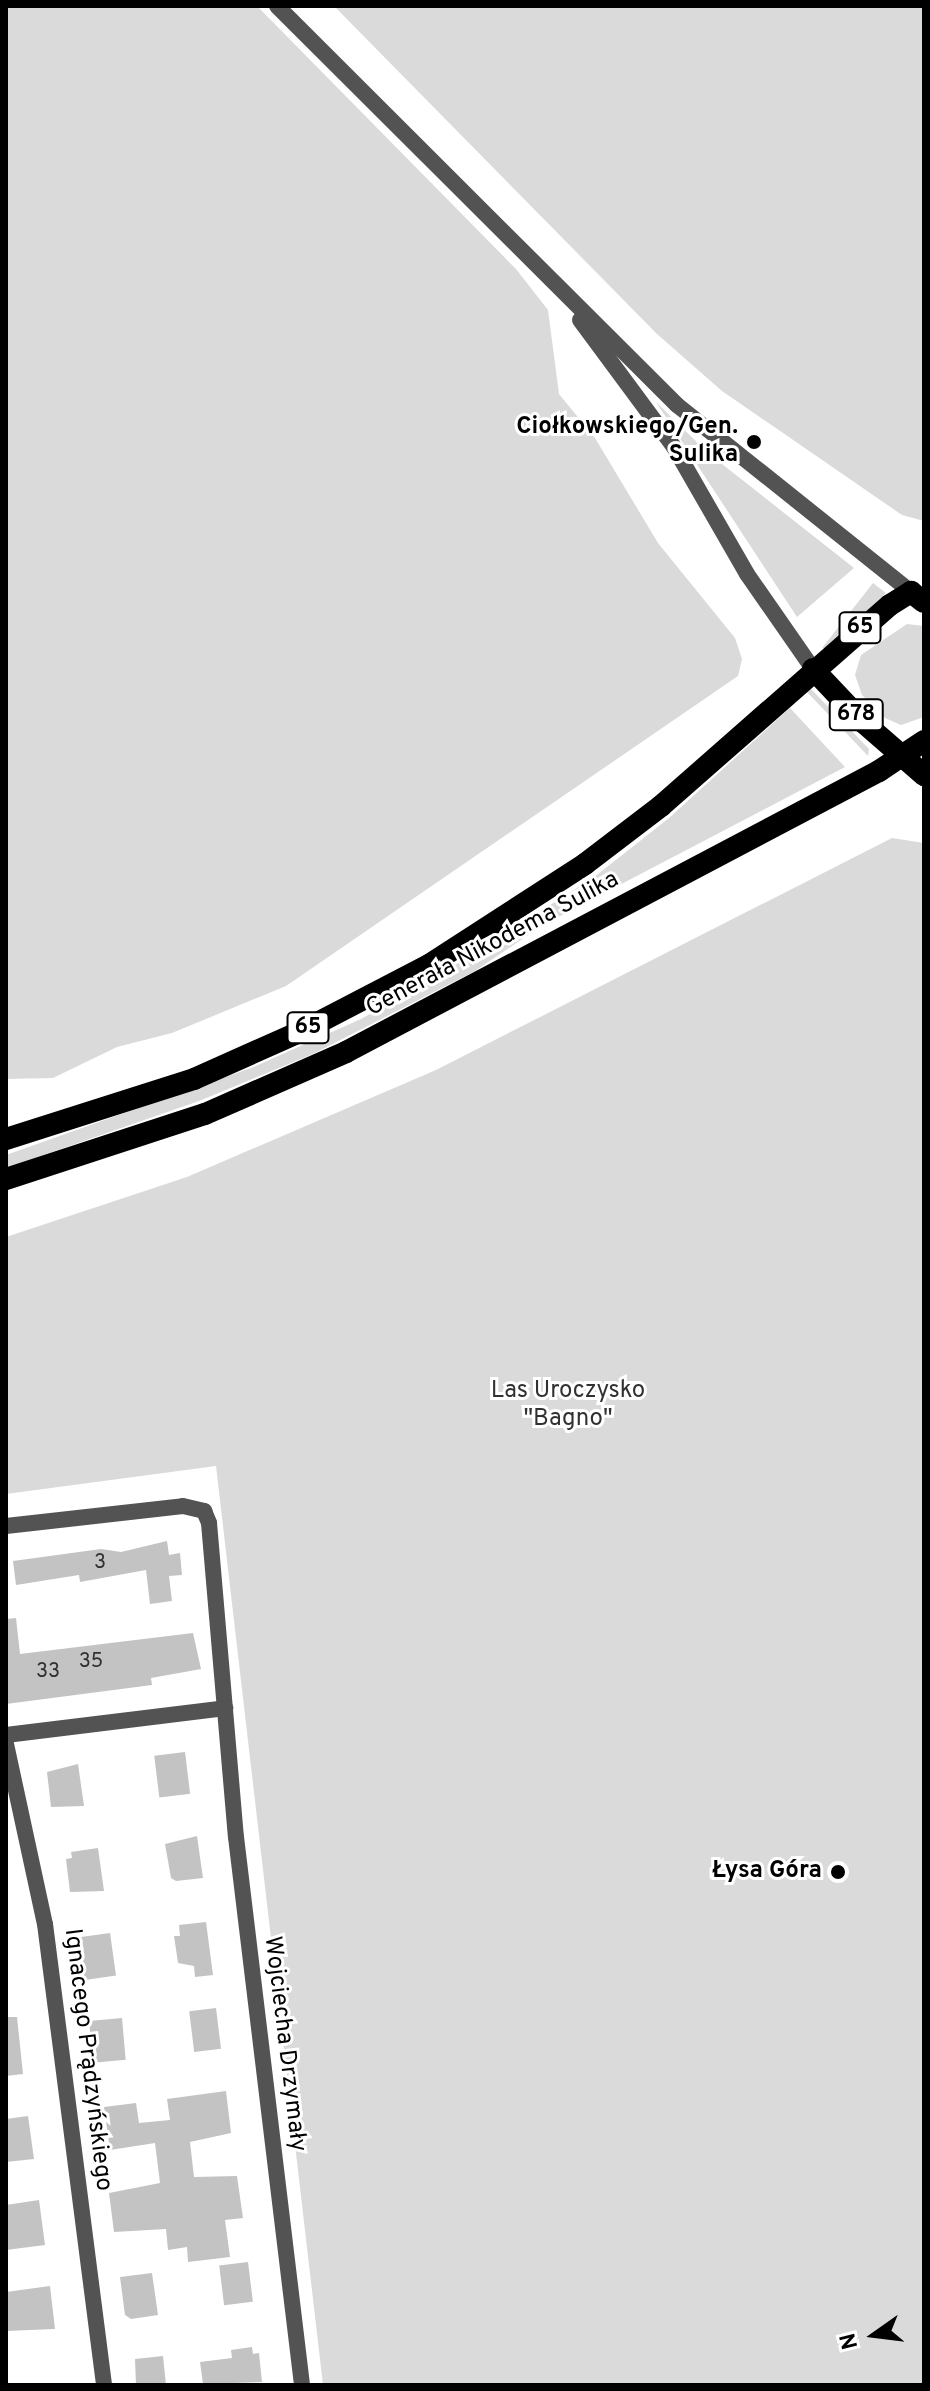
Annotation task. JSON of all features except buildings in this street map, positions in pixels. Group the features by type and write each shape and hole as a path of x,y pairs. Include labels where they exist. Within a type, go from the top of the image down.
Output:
{"highway":[{"name":"65","path":"813,669 917,597"},
{"name":"678","path":"813,669 901,758 924,775"},
{"name":"Generała Nikodema Sulika","path":"6,1139 194,1079 302,1031 429,965 500,921 661,806 813,669"},
{"name":"65","path":"901,758 924,741"},
{"name":"Generała Nikodema Sulika","path":"6,1179 205,1114 302,1073 901,758"}],"street":[{"path":"277,6 523,256 677,405 917,597"},
{"path":"523,256 626,377 674,447 747,574 813,669"},
{"name":"Wojciecha Drzymały","path":"6,1526 183,1506 204,1511 219,1610 247,1941 302,2385"},
{"path":"6,1735 225,1708"},
{"name":"Ignacego Prądzyńskiego","path":"6,1744 45,1924 104,2385"}],"green space":[{"path":"6,6 257,6 516,269 548,310 559,394 595,438 658,543 735,638 742,659 738,676 286,986 172,1033 117,1047 53,1078 6,1079"},
{"path":"334,6 924,6 924,521 902,515 722,391 657,334"},
{"path":"656,402 708,453 854,568 797,617"},
{"path":"873,583 886,593 835,657 823,648"},
{"path":"907,624 924,626 924,717 901,725 885,718 862,695 855,675 861,655"},
{"path":"811,689 869,749 868,756 807,692"},
{"path":"790,708 845,767 543,925 475,971 313,1054 199,1101 6,1168 6,1155 251,1068 361,1019 436,977 593,878 669,818"},
{"name":"Las Uroczysko \"Bagno\"","path":"892,838 924,843 924,2385 323,2385 216,1466 6,1494 6,1237 187,1177 436,1070"}],"place":[{"name":"Ciołkowskiego/Gen. Sulika","path":"754,442"},
{"name":"Łysa Góra","path":"838,1872"}]}
